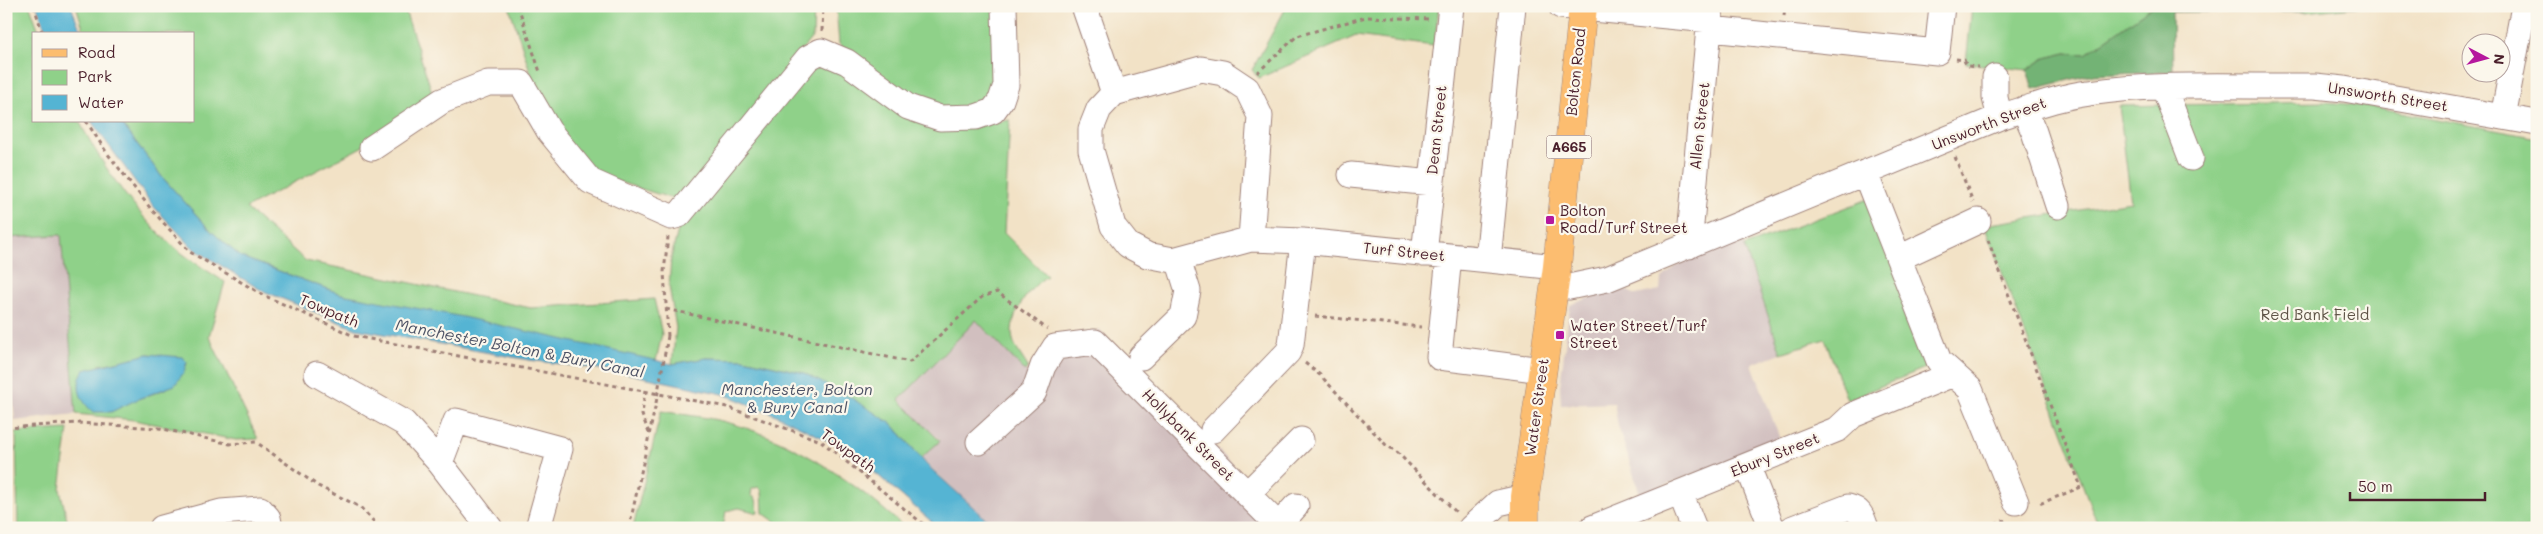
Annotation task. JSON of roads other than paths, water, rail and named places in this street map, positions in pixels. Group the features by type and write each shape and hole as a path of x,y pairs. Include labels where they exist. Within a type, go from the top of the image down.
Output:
{"main road":[{"name":"Bolton Road","path":"1555,277 1575,7"},
{"name":"Water Street","path":"1525,528 1525,497 1555,277"}],"street":[{"path":"372,148 442,101 488,83 521,84 549,131 590,181 671,217 683,212 808,58 821,51 847,62 908,107 940,118 976,117 993,111 1001,100 1006,85 1004,6"},
{"path":"1084,6 1114,93"},
{"path":"1488,260 1513,6"},
{"path":"1575,7 1651,11 1710,18 1937,52 1942,6"},
{"path":"2503,117 2524,6"},
{"name":"Dean Street","path":"1424,254 1450,14"},
{"name":"Allen Street","path":"1688,246 1710,18"},
{"path":"1141,357 1183,316 1188,291 1178,259 1173,260 1147,255 1128,245 1113,226 1091,150 1092,129 1099,109 1114,93 1201,69 1223,73 1244,87 1260,116 1251,239"},
{"path":"1996,77 1995,98 2000,117"},
{"name":"Unsworth Street","path":"1555,277 1569,287 1607,279 2000,117 2087,93 2124,88 2315,86 2344,89 2537,123"},
{"path":"2164,88 2191,158"},
{"path":"2024,109 2034,132 2058,206"},
{"path":"1865,173 1939,362 1970,389 2022,505"},
{"path":"1350,175 1432,183"},
{"path":"1899,258 1978,221"},
{"name":"Turf Street","path":"1178,259 1251,239 1303,241 1488,260 1555,277"},
{"path":"1213,430 1288,352 1291,345 1303,241"},
{"path":"1449,256 1439,357 1542,370"},
{"name":"Hollybank Street","path":"979,442 1034,392 1043,366 1055,347 1095,342 1280,526"},
{"path":"317,374 404,423 440,463 490,528"},
{"name":"Ebury Street","path":"1599,526 1838,429 1853,415 1952,374"},
{"path":"440,463 456,421 560,449 538,528"},
{"path":"1247,494 1301,440"},
{"path":"1748,466 1772,528"},
{"path":"1680,493 1694,528"},
{"path":"1471,528 1498,503 1525,497"},
{"path":"1280,526 1296,506"},
{"path":"1793,528 1848,507 1856,509 1860,513 1866,528"},
{"path":"178,526 221,512 260,509 268,518 270,528"}],"water":[{"path":"37,6 71,6 81,32 46,32"},
{"name":"Manchester, Bolton & Bury Canal","path":"92,122 121,122 162,177 211,231 241,257 341,294 463,317 672,364 706,358 744,359 804,373 853,399 892,424 927,465 996,528 939,528 851,452 776,415 723,394 615,371 529,360 356,329 261,290 194,249 153,206"},
{"path":"148,354 182,357 187,362 184,372 175,385 111,412 93,412 88,408 82,398 79,387 79,381 84,370"}],"place":[{"name":"Bolton Road/Turf Street","path":"1550,220"},
{"name":"Water Street/Turf Street","path":"1560,335"}],"park label":[{"name":"Red Bank Field","path":"2315,315"}],"water label":[{"name":"Manchester Bolton & Bury Canal","path":"520,348"}]}
